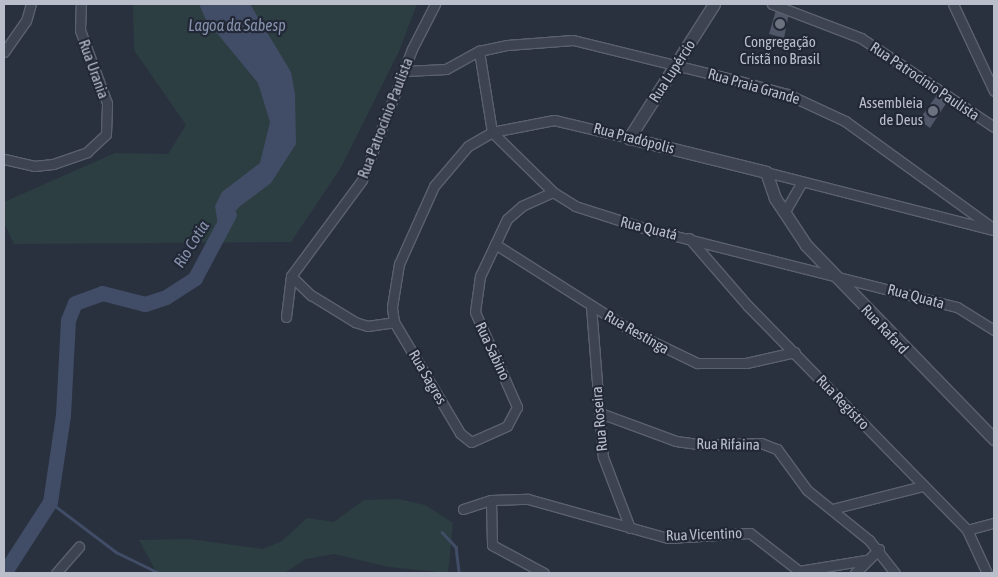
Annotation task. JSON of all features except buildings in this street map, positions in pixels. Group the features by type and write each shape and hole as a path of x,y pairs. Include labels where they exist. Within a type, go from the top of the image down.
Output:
{"street":[{"path":"4,52 26,21 31,4"},
{"name":"Rua Urania","path":"4,159 34,166 52,164 87,152 106,134 107,103 80,30 81,4"},
{"name":"Rua Patrocínio Paulista","path":"291,276 349,203 373,156 405,71 435,4"},
{"name":"Rua Lupércio","path":"629,138 714,4"},
{"name":"Rua Patrocínio Paulista","path":"772,4 862,38 994,127"},
{"path":"953,4 994,91"},
{"name":"Rua Praia Grande","path":"405,71 446,70 479,51 540,40 573,40 787,94 829,112 994,230"},
{"path":"479,51 492,132"},
{"name":"Rua Pradópolis","path":"394,322 394,279 434,186 468,146 492,132 554,120 994,230"},
{"name":"Rua Quatá","path":"492,132 553,192 610,219 832,274"},
{"name":"Rua Rafard","path":"766,172 784,213 810,249 832,274 994,439"},
{"path":"784,213 802,182"},
{"name":"Rua Sabino","path":"460,434 474,443 496,434 507,426 516,407 475,312 480,276 508,219 522,206 553,192"},
{"name":"Rua Registro","path":"689,238 922,486 967,530 987,573"},
{"name":"Rua Restinga","path":"495,244 659,346 697,363 746,363 795,352"},
{"path":"799,265 810,249"},
{"name":"Rua Quata","path":"832,274 957,308 994,330"},
{"path":"286,317 291,276"},
{"path":"291,276 311,296 355,322 367,326 394,322"},
{"name":"Rua Roseira","path":"592,306 604,467 630,528"},
{"name":"Rua Sagres","path":"394,322 460,434"},
{"name":"Rua Rifaina","path":"600,413 683,442 766,444 777,450 807,490 879,550 895,573"},
{"path":"832,510 922,486"},
{"path":"463,509 491,500 528,499 630,528"},
{"path":"491,500 492,545 544,573"},
{"path":"967,530 994,523"},
{"name":"Rua Vicentino","path":"630,528 668,538 750,533 799,571 866,560"},
{"path":"56,573 79,547"},
{"path":"855,573 866,560 879,550"}],"shaded area":[{"path":"133,4 417,4 399,51 340,169 291,242 14,244 4,223 4,202 115,153 168,154 186,125 134,50"},
{"path":"398,499 425,505 453,523 448,573 389,567 334,554 306,559 284,573 157,573 139,540 189,539 263,549 282,541 307,518 334,522 364,500"}],"water":[{"name":"Lagoa da Sabesp","path":"199,4 250,4 291,72 295,94 296,144 271,183 239,207 219,231 215,206 222,192 260,163 270,122 258,83 206,20"}],"waterway":[{"name":"Rio Cotia","path":"4,573 50,502 63,415 68,320 75,303 102,293 145,304 166,297 195,278 229,214"},
{"path":"50,502 116,552 159,573"},
{"path":"442,532 456,547 459,573"}],"place":[{"name":"Congregação Cristã no Brasil","path":"780,24"},
{"name":"Assembleia de Deus","path":"933,111"}]}
